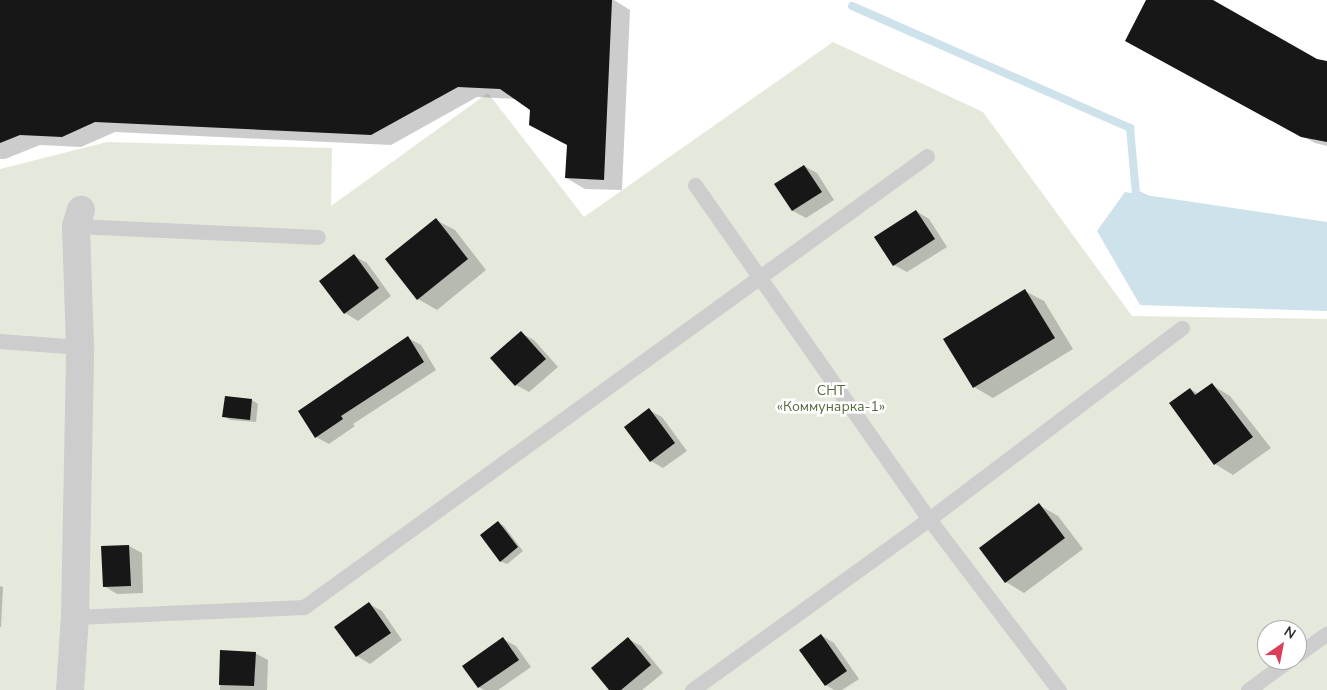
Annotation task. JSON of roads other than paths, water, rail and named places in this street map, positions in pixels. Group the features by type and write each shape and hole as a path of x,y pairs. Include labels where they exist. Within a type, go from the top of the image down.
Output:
{"street":[{"path":"70,690 75,617 80,347 79,218"}],"lane":[{"path":"75,617 304,607 927,156"},
{"path":"695,186 929,519 1059,690"},
{"path":"79,218 318,237"},
{"path":"692,690 929,519 1182,328"},
{"path":"0,341 80,347"},
{"path":"1307,647 1327,633"},
{"path":"1248,690 1275,670"}],"water":[{"path":"1125,192 1327,222 1327,311 1140,305 1097,231"}],"waterway":[{"path":"852,6 1130,128 1136,194 1145,198"}],"park label":[{"name":"СНТ «Коммунарка-1»","path":"831,400"}]}
